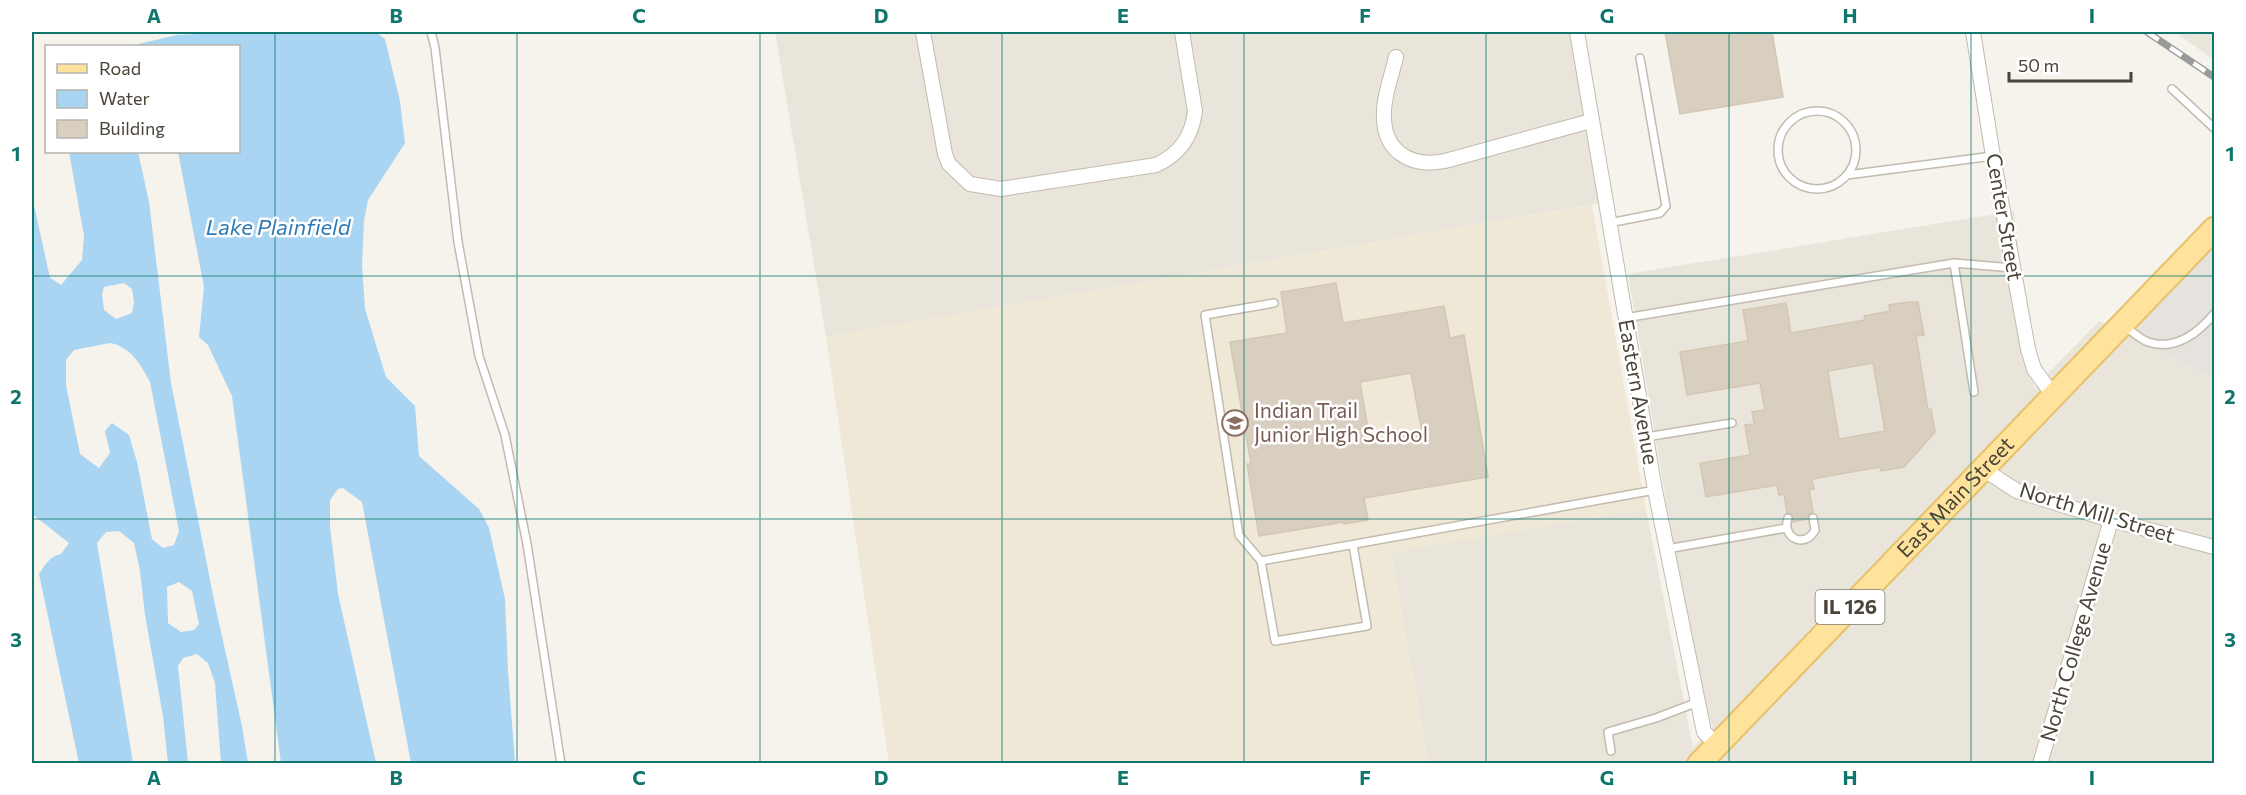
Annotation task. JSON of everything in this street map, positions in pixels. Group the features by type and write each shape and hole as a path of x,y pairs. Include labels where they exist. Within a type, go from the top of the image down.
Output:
{"main road":[{"name":"East Main Street","path":"1699,764 2214,229"}],"street":[{"path":"923,32 942,142 949,165 970,184 1001,189 1156,165 1175,154 1187,141 1194,122 1195,111 1182,32"},
{"name":"Eastern Avenue","path":"1577,32 1655,490 1704,732 1717,745"},
{"name":"Center Street","path":"1973,32 2028,349 2034,369 2053,395"},
{"path":"1396,57 1384,112 1387,134 1395,150 1417,163 1430,164 1445,161 1591,121"},
{"name":"North Mill Street","path":"1983,469 2018,491 2214,547"},
{"name":"North College Avenue","path":"2040,764 2111,519"}],"lane":[{"path":"431,32 435,48 458,242 479,356 505,435 527,544 561,764"},
{"path":"1609,223 1660,213 1666,206 1640,57"},
{"path":"2172,89 2214,128"},
{"path":"1847,175 1852,166 1856,146 1853,136 1841,120 1823,112 1813,112 1794,119 1787,126 1781,135 1778,154 1780,164 1792,180 1801,186 1821,189 1840,182 1847,175 1993,156"},
{"path":"1625,318 1954,263 2013,268"},
{"path":"1954,263 1974,392"},
{"path":"1274,303 1205,315 1239,535 1261,561 1275,641 1367,626 1353,545"},
{"path":"2122,325 2147,342 2161,345 2175,343 2192,336 2214,314"},
{"path":"1646,436 1732,423"},
{"path":"1261,561 1655,490"},
{"path":"1788,518 1786,528 1792,538 1797,540 1808,539 1815,530 1813,518"},
{"path":"1667,549 1786,528"},
{"path":"1611,751 1608,732 1656,718 1698,702"}],"shaded area":[{"path":"775,32 1578,32 1607,202 826,337"},
{"path":"2175,32 2214,32 2214,60"},
{"name":"Indian Trail Junior High School","path":"1592,205 1646,509 1391,552 1428,763 889,763 826,337"},
{"path":"2014,211 2034,388 2099,321 2214,379 2214,763 1428,763 1391,552 1646,509 1693,747 1713,727 1697,685 1628,274"},
{"path":"2214,244 2214,379 2125,334"}],"water":[{"name":"Lake Plainfield","path":"237,32 375,32 385,39 400,101 405,143 368,200 364,221 362,265 365,309 386,377 415,406 419,456 479,509 489,528 505,599 515,763 411,763 362,502 343,488 338,489 330,500 330,526 338,594 376,763 281,763 232,396 208,345 199,337 204,287 178,153 240,153 240,45 134,45 177,35"},
{"name":"Lake Plainfield","path":"69,153 138,153 149,202 171,383 248,763 221,763 215,683 208,663 197,654 183,658 178,666 188,763 168,763 163,716 145,615 140,571 134,543 119,531 106,532 97,543 133,763 79,763 39,574 48,561 61,554 69,543 32,514 32,196 50,278 61,285 82,260 84,236","holes":["124,283 132,289 134,302 132,313 116,319 104,310 102,294 104,287","110,343 129,352 150,382 179,531 174,545 163,548 152,539 137,462 129,435 112,423 105,431 110,453 99,468 80,454 66,385 66,360 74,350","179,582 192,591 199,624 194,630 181,632 168,623 167,587"]}],"building":[{"path":"1665,32 1772,32 1783,97 1680,114"},
{"path":"1336,283 1343,323 1444,306 1450,338 1464,335 1488,477 1364,498 1368,520 1259,536 1247,464 1251,464 1230,342 1287,333 1281,292","holes":["1411,373 1422,432 1370,441 1360,382"]},
{"path":"1918,302 1924,335 1916,336 1928,410 1931,409 1935,432 1904,467 1881,471 1880,467 1812,479 1814,489 1809,490 1813,512 1807,519 1793,522 1793,516 1787,513 1784,494 1779,495 1777,485 1706,497 1700,463 1750,455 1745,425 1754,424 1752,412 1765,410 1760,383 1687,395 1680,352 1748,341 1743,310 1786,303 1791,333 1865,320 1864,316 1890,311 1889,305","holes":["1873,363 1885,431 1839,439 1828,371"]}],"railway":[{"path":"2147,32 2214,77"}],"place":[{"name":"Indian Trail Junior High School","path":"1235,423"}]}
